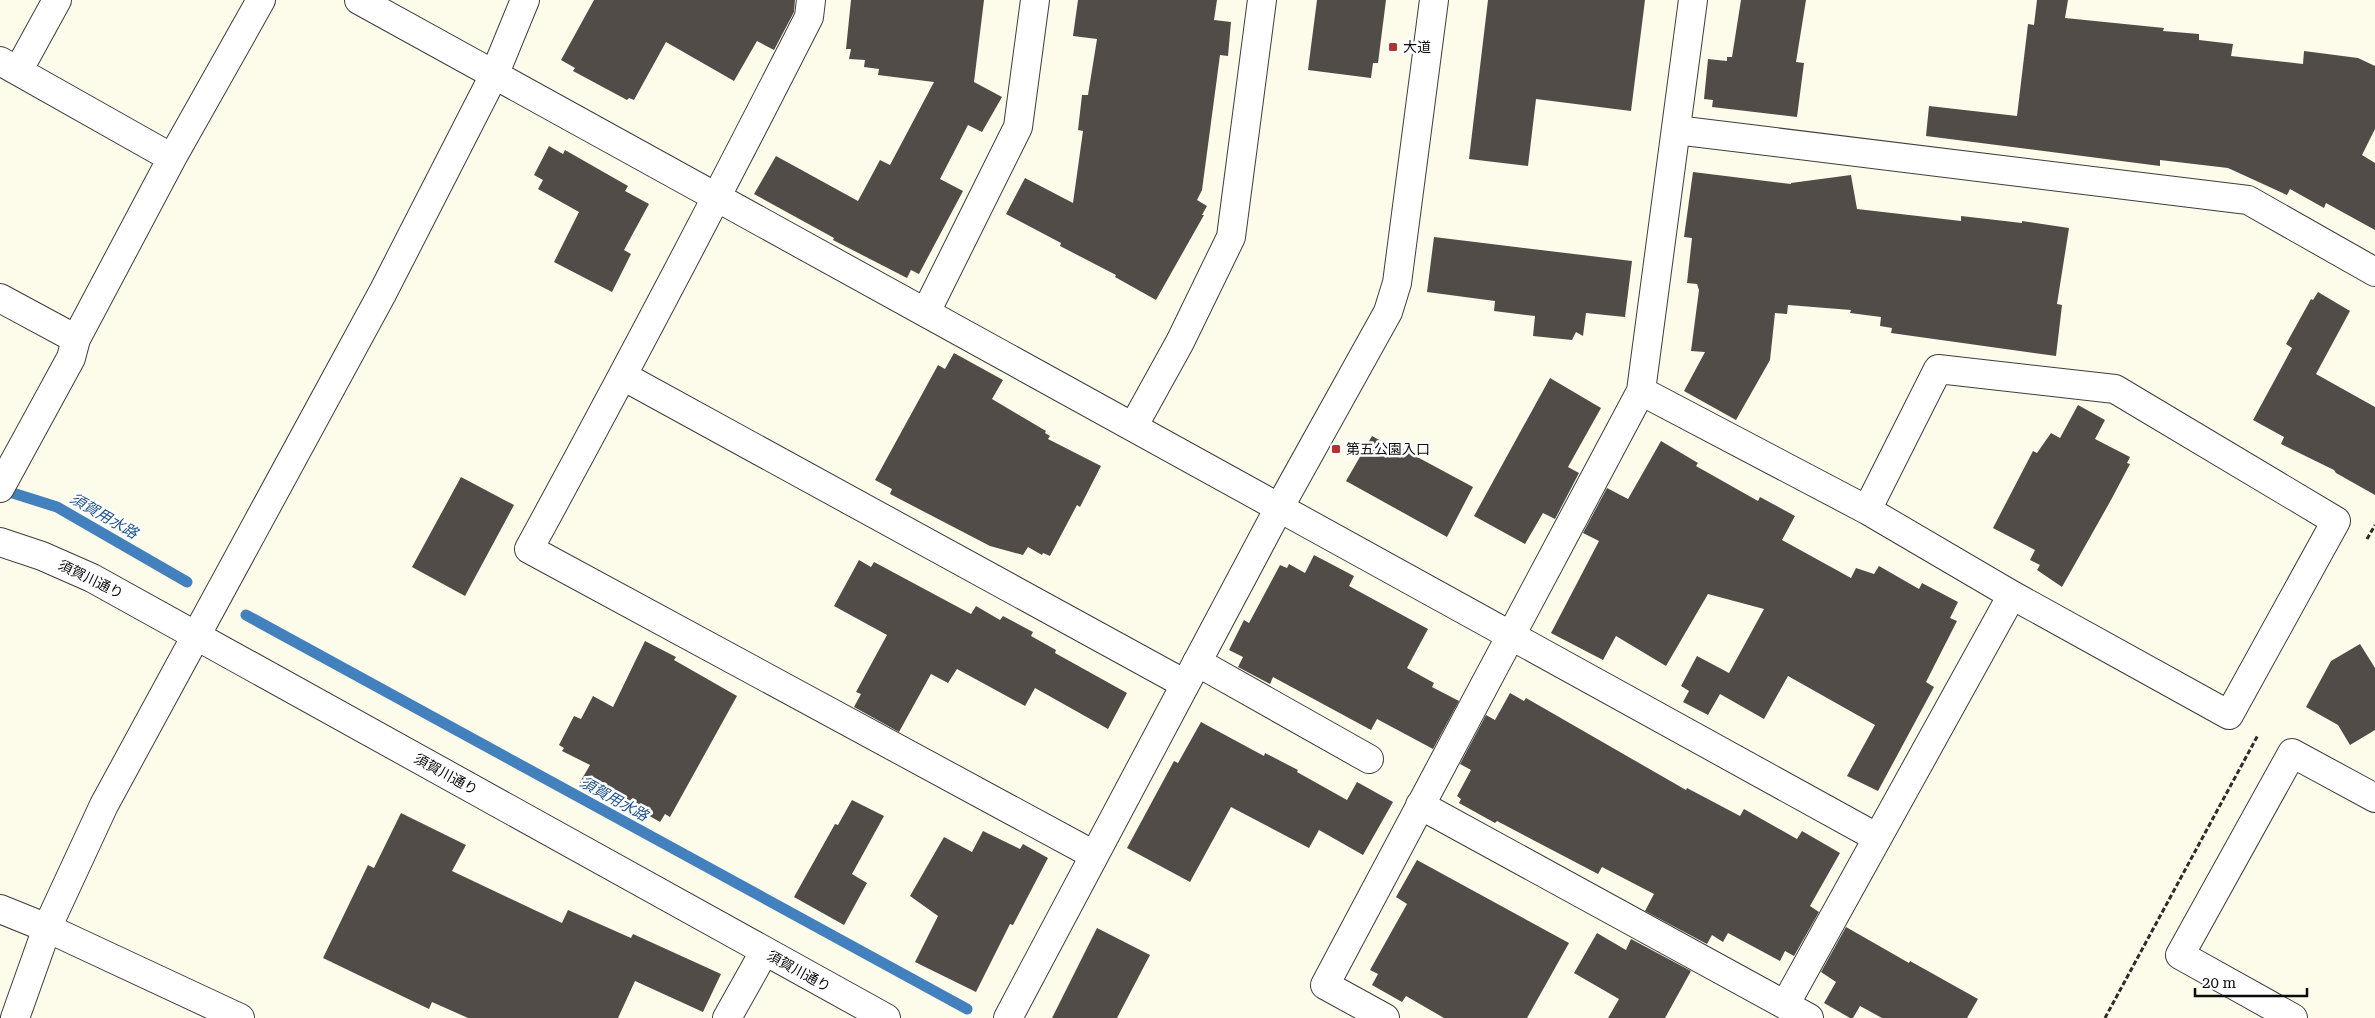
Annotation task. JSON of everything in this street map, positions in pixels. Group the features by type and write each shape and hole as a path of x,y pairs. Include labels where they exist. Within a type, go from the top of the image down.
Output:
{"street":[{"path":"57,0 9,66 172,158"},
{"path":"0,488 72,358 76,340 172,158 261,0"},
{"path":"359,0 495,73 1876,837"},
{"path":"15,1018 47,928 104,804 383,292 495,73 526,0"},
{"path":"811,0 809,17 717,197 529,549 1094,854"},
{"path":"926,312 1018,127 1035,0"},
{"path":"1133,427 1180,342 1232,236 1262,0"},
{"path":"1008,1018 1279,508 1388,312 1397,283 1434,0"},
{"path":"1385,1018 1325,984 1641,391 1693,0"},
{"path":"1676,130 2248,200 2375,272"},
{"path":"0,298 76,340"},
{"path":"1641,391 1867,510 2012,594 2229,714 2336,521 2115,389 1938,369 1867,510"},
{"path":"623,376 1191,673 1369,759"},
{"name":"須賀川通り","path":"0,542 72,568 197,635 764,952 886,1018"},
{"path":"1785,1005 1876,837 2012,594"},
{"path":"2293,1018 2180,956 2292,753 2375,798"},
{"path":"1420,805 1809,1018"},
{"path":"0,909 47,928 240,1018"},
{"path":"727,1018 764,952"}],"path":[{"path":"2365,542 2375,525"},
{"path":"2105,1018 2259,734"}],"building":[{"path":"594,0 795,0 794,12 774,50 757,41 734,81 666,42 634,100 629,98 627,100 573,71 575,68 561,60"},
{"path":"851,0 984,0 974,82 1002,97 982,132 968,125 940,179 963,191 919,274 911,270 907,278 833,240 834,238 754,194 776,156 858,201 880,160 890,165 934,82 878,75 879,69 864,67 865,60 849,59 851,49 846,49"},
{"path":"1078,0 1217,0 1214,20 1231,22 1228,56 1220,55 1202,190 1197,200 1207,206 1202,215 1204,215 1156,300 1115,277 1116,275 1060,246 1061,243 1006,214 1025,178 1073,203 1083,131 1078,130 1082,95 1088,95 1097,39 1073,36"},
{"path":"1317,0 1386,0 1378,63 1373,63 1371,78 1308,70"},
{"path":"1488,0 1645,0 1631,111 1536,99 1528,166 1469,159"},
{"path":"1741,0 1806,0 1796,62 1804,63 1797,117 1712,107 1713,100 1704,99 1708,59 1727,61 1727,57 1732,57"},
{"path":"2037,0 2068,0 2065,18 2164,28 2163,31 2199,34 2199,40 2233,44 2231,56 2303,64 2304,51 2358,58 2375,66 2375,129 2362,155 2375,163 2375,230 2326,203 2324,208 2290,189 2287,195 2228,168 2160,160 2160,166 1926,136 1929,106 2017,116 2028,24 2034,25"},
{"path":"549,146 563,154 565,150 628,186 625,191 649,204 624,250 631,254 612,292 554,262 579,212 538,189 543,180 534,175"},
{"path":"1693,172 1791,184 1851,175 1857,209 1961,221 1961,216 2022,223 2022,221 2069,228 2057,304 2062,305 2056,356 1891,333 1892,328 1880,326 1881,317 1850,313 1851,310 1788,305 1787,314 1775,313 1770,360 1736,420 1684,391 1705,352 1691,351 1699,290 1697,284 1687,283 1692,238 1684,237"},
{"path":"1434,237 1632,261 1625,317 1586,313 1583,336 1576,332 1572,340 1533,336 1535,316 1494,311 1495,301 1427,292"},
{"path":"2318,292 2350,311 2316,374 2375,407 2375,495 2336,473 2334,470 2281,444 2284,437 2253,420 2292,348 2286,344 2311,299 2313,300"},
{"path":"954,353 1003,380 992,399 1046,431 1045,433 1050,436 1048,439 1101,466 1080,507 1077,505 1050,556 1043,553 1042,555 1028,547 1023,555 990,546 890,494 892,489 875,480 938,365 945,369"},
{"path":"1550,378 1601,408 1568,467 1579,473 1555,519 1543,513 1525,544 1474,516"},
{"path":"2078,405 2105,420 2095,439 2130,457 2127,463 2130,464 2062,587 2037,570 2040,565 2030,560 2035,550 1993,528 2033,451 2037,453 2051,433 2060,438"},
{"path":"1372,436 1392,447 1393,444 1473,487 1447,537 1346,481"},
{"path":"1661,441 1698,463 1696,466 1758,501 1760,497 1795,516 1782,540 1851,578 1856,568 1874,574 1879,566 1919,589 1922,583 1958,602 1950,618 1957,621 1926,682 1934,687 1878,791 1847,776 1875,725 1788,676 1764,719 1720,694 1708,715 1683,702 1689,691 1681,686 1697,656 1729,673 1764,609 1708,594 1666,666 1616,636 1603,660 1551,633 1599,541 1583,533 1607,488 1628,499"},
{"path":"461,477 514,505 465,596 412,567"},
{"path":"1314,555 1354,576 1349,586 1428,629 1407,668 1434,683 1432,687 1459,701 1433,749 1377,719 1371,730 1273,677 1270,684 1238,667 1243,657 1229,650 1244,620 1249,623 1280,565 1287,568 1289,564 1305,573"},
{"path":"859,560 871,567 874,562 971,614 976,606 1000,620 1003,616 1033,632 1031,636 1056,650 1055,653 1127,693 1108,729 1035,688 1025,706 957,669 948,683 931,674 899,732 854,707 861,694 856,692 887,635 834,606"},
{"path":"645,641 676,657 674,660 737,696 670,817 665,814 660,822 620,799 616,804 579,784 590,765 562,751 564,748 559,745 574,716 581,719 593,696 613,707"},
{"path":"2360,644 2375,668 2375,730 2350,745 2338,725 2306,707 2331,661"},
{"path":"1510,693 1524,701 1526,698 1686,790 1687,788 1740,816 1744,809 1797,839 1802,831 1840,853 1810,906 1819,912 1794,956 1785,951 1780,961 1728,933 1723,942 1712,935 1707,944 1645,911 1654,894 1602,867 1598,874 1459,803 1461,799 1457,796 1471,770 1460,764 1486,715 1495,720"},
{"path":"1201,722 1264,756 1265,753 1298,770 1297,772 1347,800 1357,782 1393,802 1363,855 1319,830 1309,848 1231,807 1190,882 1127,848 1174,761 1178,763"},
{"path":"852,800 884,816 852,874 867,883 844,925 794,897 835,824 838,825"},
{"path":"401,813 466,845 452,871 562,923 568,910 631,938 633,934 721,974 703,1012 635,981 618,1018 468,1018 432,1002 429,1009 323,958 368,865 374,868"},
{"path":"983,831 1020,849 1023,844 1048,858 1013,925 1010,924 976,992 915,962 938,916 910,896 944,837 972,852"},
{"path":"1417,860 1569,943 1527,1018 1444,1018 1406,996 1402,1002 1372,985 1378,974 1370,970 1407,904 1396,897"},
{"path":"1846,927 1978,999 1967,1018 1882,1018 1860,1006 1853,1018 1850,1018 1824,1003 1836,982 1821,972"},
{"path":"1097,928 1150,955 1117,1018 1052,1018"},
{"path":"1597,933 1626,950 1631,939 1691,971 1665,1018 1608,1018 1619,999 1574,973"}],"waterway":[{"name":"須賀用水路","path":"0,489 57,507 187,582"},
{"name":"須賀用水路","path":"246,615 967,1009"}],"place":[{"name":"大道","path":"1393,47"},
{"name":"第五公園入口","path":"1336,449"}]}
